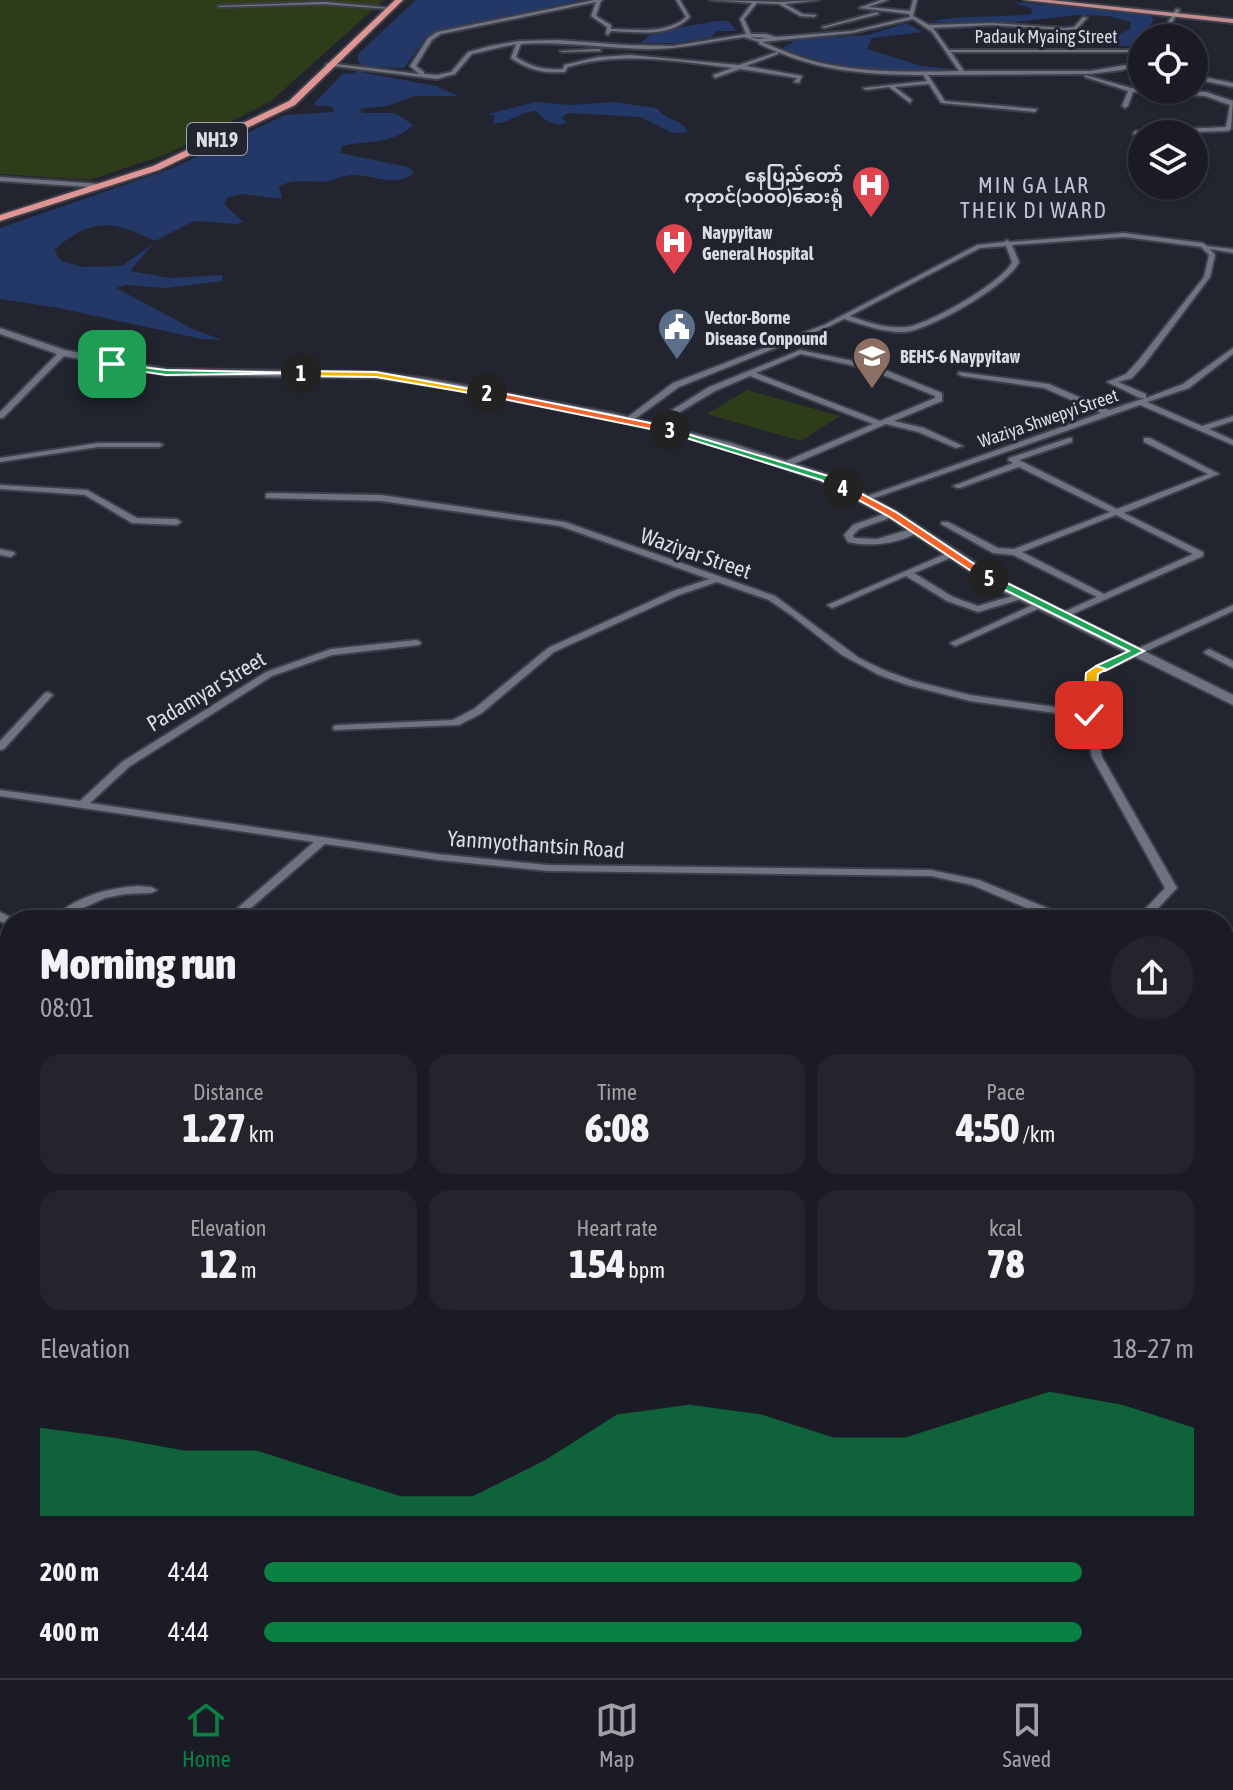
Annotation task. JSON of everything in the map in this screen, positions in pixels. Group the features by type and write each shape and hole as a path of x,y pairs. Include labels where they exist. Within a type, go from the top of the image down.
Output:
{"highway":[{"name":"NH19","path":"0,218 170,162 284,108 299,98 328,65 399,0"}],"main road":[{"path":"1028,0 1178,12"},
{"path":"1066,0 1233,19"},
{"path":"0,331 63,353 166,372 376,375 652,425 825,478 892,514 1022,596 1138,651 1233,701"}],"street":[{"path":"600,0 593,16 609,30 655,30 680,25 688,17 678,0"},
{"path":"418,75 422,72 413,66 430,39 439,33 600,0"},
{"path":"712,0 779,3 817,0"},
{"path":"756,0 742,19 748,36 758,41 852,32 912,16"},
{"path":"886,0 861,8 912,16 950,51 962,72"},
{"path":"912,16 915,0"},
{"path":"220,6 324,3 389,8"},
{"path":"779,3 802,15 814,16"},
{"path":"824,27 885,11"},
{"path":"1170,24 1178,12"},
{"path":"927,27 992,24 1064,29 1075,28 1085,18"},
{"path":"604,56 602,44 609,30"},
{"path":"490,39 543,34 602,44"},
{"path":"328,65 447,76 468,53 519,42 657,47 761,34 771,41 776,53"},
{"path":"519,42 513,57 526,66 543,70 565,70 566,66 582,59 604,56 659,57 743,65 800,77 797,82"},
{"path":"562,51 602,44"},
{"path":"657,47 659,57"},
{"name":"Padauk Myaing Street","path":"950,51 1128,51"},
{"path":"715,76 776,53 854,71 925,74 1076,73 1128,66"},
{"path":"1076,73 1128,89"},
{"path":"925,74 943,102 949,104 1035,110"},
{"path":"1208,80 1233,85"},
{"path":"866,88 930,82"},
{"path":"890,86 910,101"},
{"path":"1208,95 1232,103 1231,130 1208,131"},
{"path":"1125,106 1128,98"},
{"path":"0,179 102,186"},
{"path":"629,419 676,385 844,317 972,249 1007,242 1141,235 1233,251"},
{"path":"844,317 898,330 922,326 1005,278 1015,265 1015,255 1007,242"},
{"path":"1209,247 1212,255 1207,277 1141,363 1129,376 1111,382 1233,443"},
{"name":"Waziya Shwepyi Street","path":"863,499 1186,386 1233,350"},
{"path":"652,425 688,401 800,352 870,367 939,395 939,399 784,465"},
{"path":"0,416 63,353"},
{"path":"749,373 884,423 921,430 959,446"},
{"path":"962,374 1046,386 1109,413"},
{"path":"1202,429 1233,418"},
{"path":"1064,615 1200,554 1012,460 1069,440"},
{"path":"1015,552 1215,474 1147,440"},
{"path":"0,460 98,445 159,445"},
{"path":"957,486 1019,464"},
{"path":"0,487 87,493 135,521 177,522"},
{"name":"Waziyar Street","path":"269,496 381,498 523,517 594,533 635,552 772,598 796,612 855,660 897,678 955,694 1089,715"},
{"path":"892,514 856,527 848,535 851,540 862,543 879,543 918,530"},
{"path":"945,524 996,551 1015,552 1104,597"},
{"path":"0,552 11,554"},
{"path":"832,605 952,554"},
{"path":"907,573 950,599 978,609 1022,596"},
{"path":"338,728 455,723 478,711 551,650 676,593 718,579"},
{"path":"955,643 1039,605"},
{"path":"1150,910 1171,888 1097,757 1089,715 1092,673 1233,608"},
{"name":"Padamyar Street","path":"82,805 126,764 269,674 331,652 416,643"},
{"path":"1209,652 1233,665"},
{"path":"0,747 48,695"},
{"name":"Yanmyothantsin Road","path":"0,793 323,840 548,868 931,873 975,882 1041,910"},
{"path":"242,910 323,840"},
{"path":"74,910 97,896 129,889 151,890"}],"green space":[{"path":"0,0 384,0 271,101 170,153 89,180 0,174"},
{"path":"747,390 840,416 801,441 707,414"}],"water":[{"path":"416,0 582,0 439,32 426,38 404,68 372,67 361,72 436,86 458,96 415,96 387,106 360,109 362,113 395,113 413,125 388,139 342,146 340,153 408,167 414,173 406,177 392,180 353,175 329,181 291,182 279,187 282,199 243,194 228,197 224,204 243,222 238,224 194,221 155,241 127,229 103,225 80,232 54,250 61,261 83,267 122,266 153,244 130,271 170,278 222,275 223,281 166,288 126,285 116,288 193,329 222,340 202,339 59,308 0,299 0,228 173,168 285,115 333,112 334,107 313,105 343,73 352,74 363,67 358,61 358,54"},
{"path":"1012,2 1149,14 1154,19 1151,24 1131,24 1108,16 1077,15 1008,23 930,22 1032,14 1031,8"},
{"path":"729,21 736,31 716,31 712,37 678,43 641,43 652,32"},
{"path":"907,23 922,32 872,38 867,49 922,66 952,69 866,69 820,61 783,48 798,39 868,35"},
{"path":"1128,30 1128,46 1115,46 1113,37"},
{"path":"536,102 571,105 613,102 655,108 680,123 688,132 673,133 641,117 568,113 561,118 567,122 560,125 548,122 536,111 498,123 493,123 495,116 488,114"}],"place":[{"name":"နေပြည်တော် ကုတင်(၁၀၀၀)ဆေးရုံ","path":"871,219"},
{"name":"Naypyitaw General Hospital","path":"674,276"},
{"name":"Vector-Borne Disease Conpound","path":"677,361"},
{"name":"BEHS-6 Naypyitaw","path":"872,390"}],"district":[{"name":"MIN GA LAR THEIK DI WARD","path":"1034,198"}],"route":[{"path":"112,364 166,372 376,375 430,382 652,425 727,445 825,478 892,514 1000,585 1138,651 1092,673 1089,715"}]}
